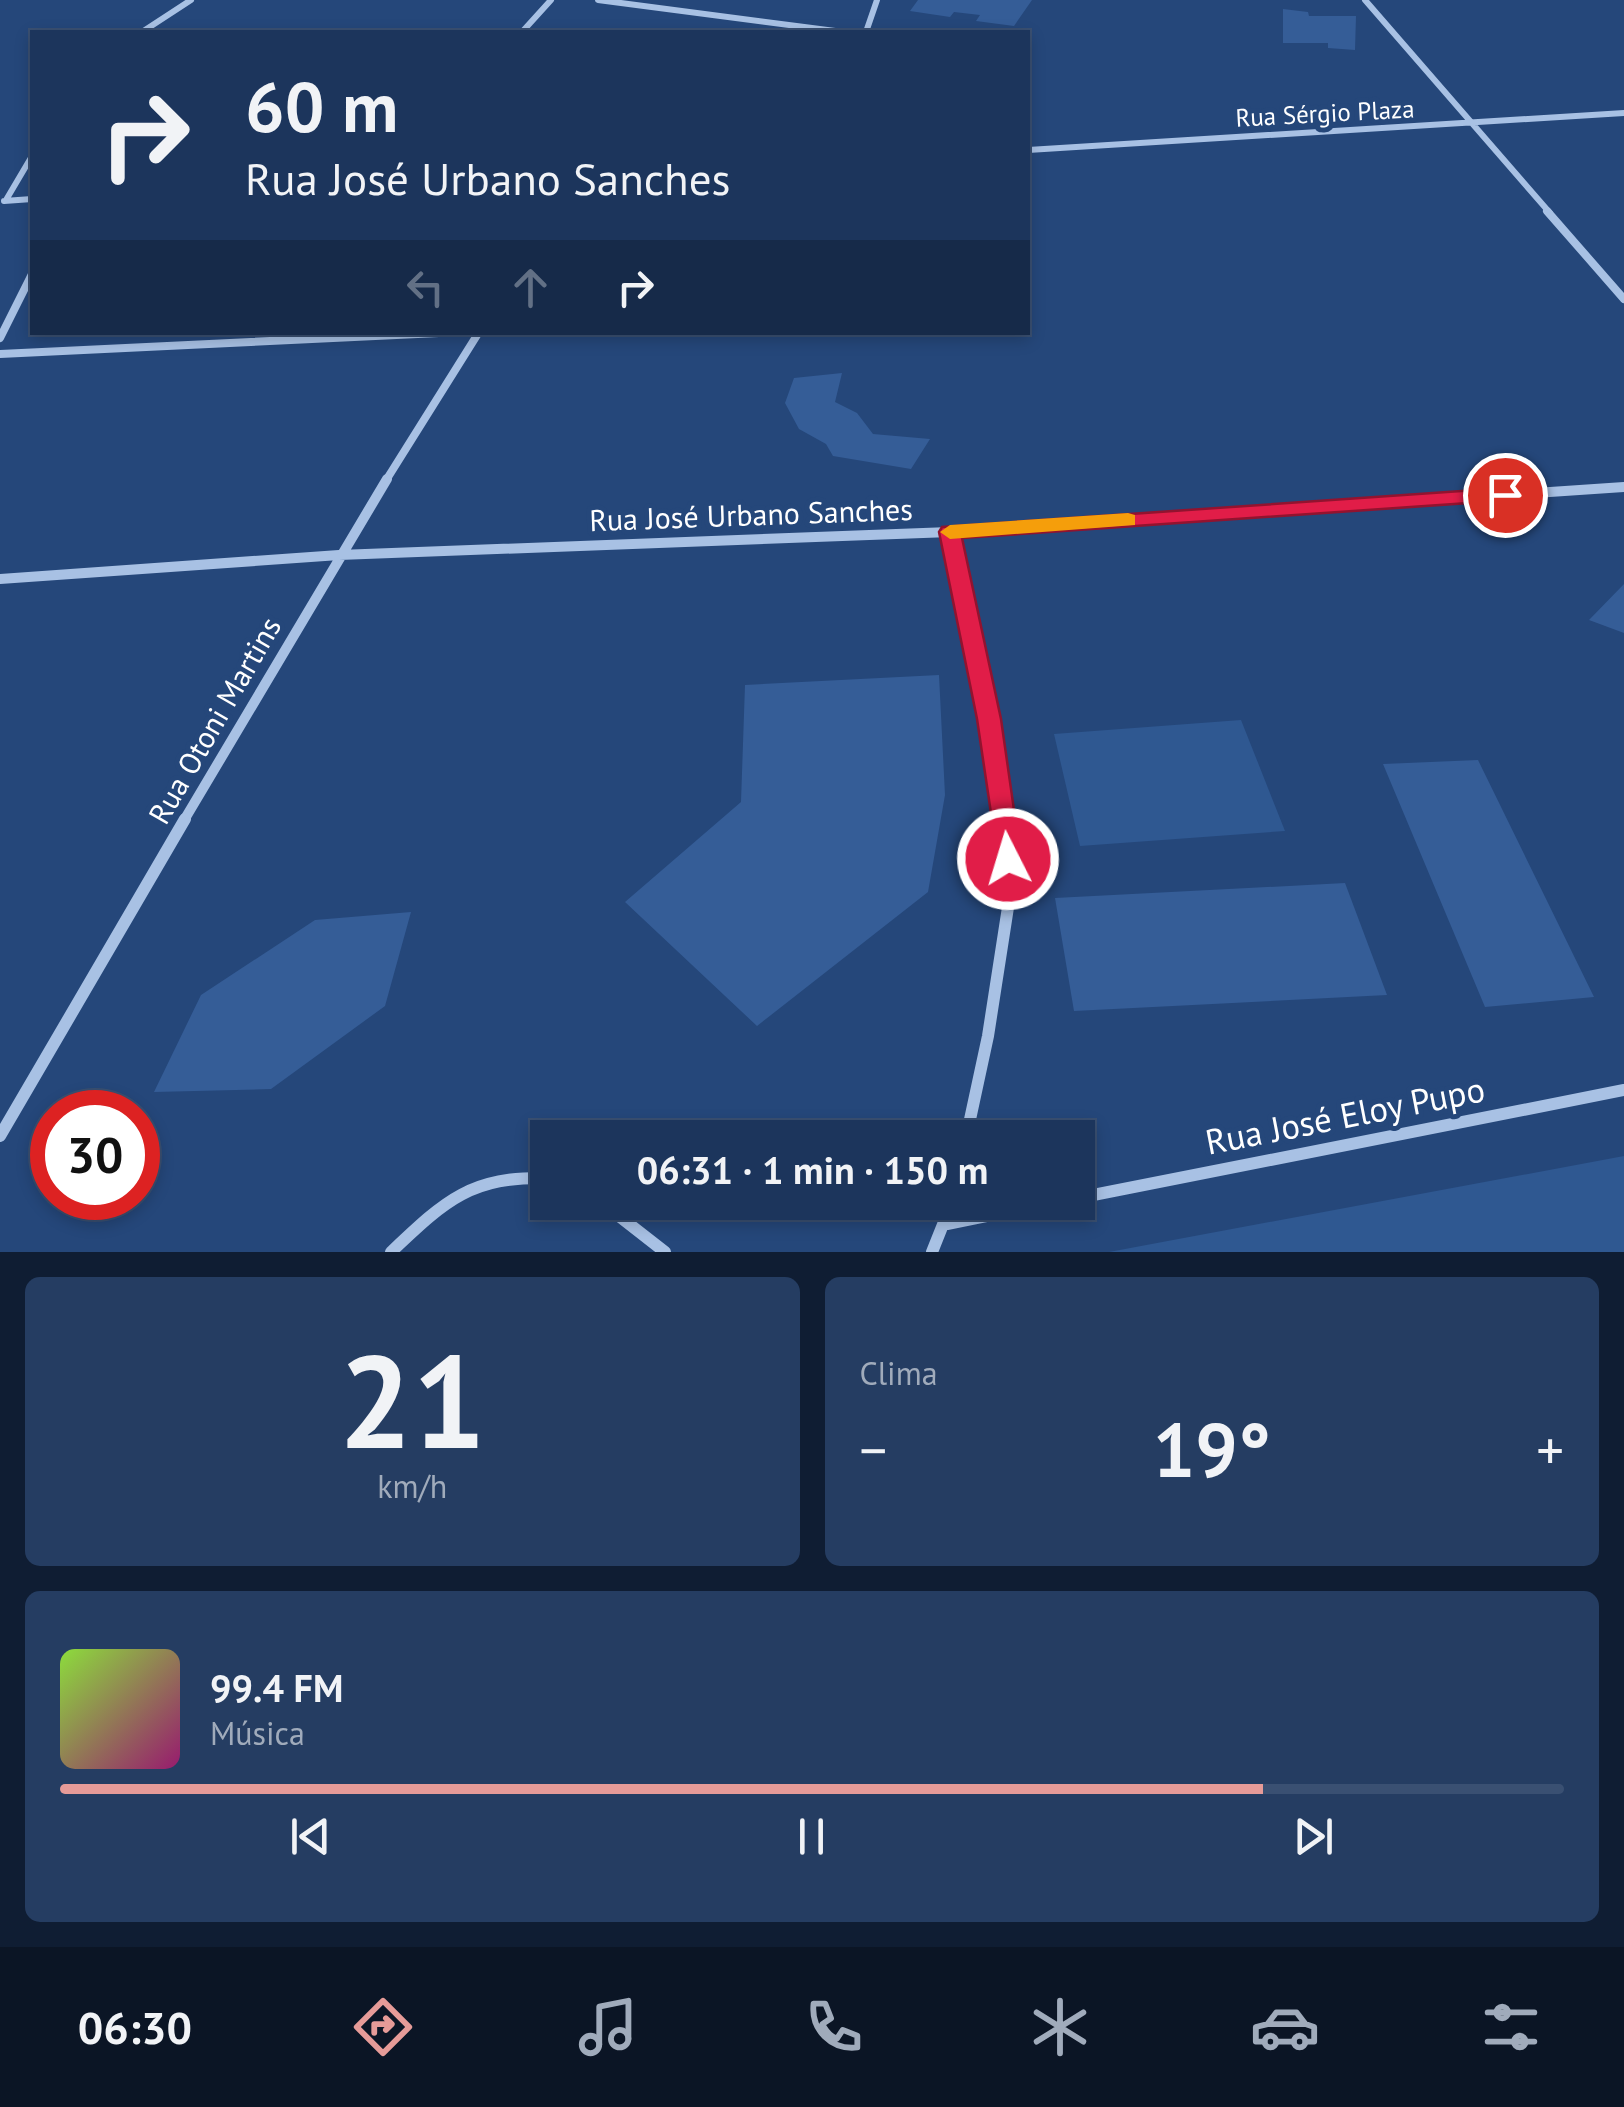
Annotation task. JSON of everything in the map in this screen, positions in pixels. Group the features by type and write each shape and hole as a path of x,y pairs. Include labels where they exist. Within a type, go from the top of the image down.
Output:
{"street":[{"path":"145,30 191,0"},
{"path":"524,30 551,0"},
{"path":"598,0 828,30"},
{"path":"867,30 878,0"},
{"path":"1365,0 1624,298"},
{"name":"Rua Sérgio Plaza","path":"1030,150 1624,113"},
{"path":"3,201 30,159"},
{"path":"3,201 30,199"},
{"path":"0,338 30,278"},
{"path":"0,354 397,335"},
{"name":"Rua Otoni Martins","path":"0,1136 339,555 476,335"},
{"name":"Rua José Urbano Sanches","path":"0,580 339,555 950,532 1624,487"},
{"path":"950,532 989,719 1011,888 988,1036 970,1120"},
{"name":"Rua José Eloy Pupo","path":"1095,1195 1624,1090"},
{"path":"391,1252 460,1188 530,1177"},
{"path":"623,1220 665,1252"},
{"path":"932,1252 948,1220"},
{"path":"947,1224 967,1220"}],"shaded area":[{"path":"1241,720 1285,831 1080,846 1054,734"},
{"path":"1624,1156 1624,1252 1109,1252"}],"building":[{"path":"918,0 1032,0 1014,26 976,21 980,15 954,12 950,17 910,11"},
{"path":"1283,9 1308,12 1309,16 1356,16 1355,50 1328,48 1328,43 1283,43"},
{"path":"842,373 835,402 857,413 873,434 930,439 911,469 833,456 826,444 799,429 785,403 794,378"},
{"path":"1624,584 1624,633 1589,620"},
{"path":"939,675 945,795 928,892 757,1026 625,902 741,802 745,685"},
{"path":"1478,760 1594,997 1485,1007 1383,764"},
{"path":"1345,883 1387,995 1074,1011 1055,898"},
{"path":"411,912 385,1006 271,1089 155,1090 201,995 315,920"}],"slow traffic":[{"path":"950,532 1128,520"}],"route":[{"path":"1008,859 989,719 950,532 1505,495"}]}
